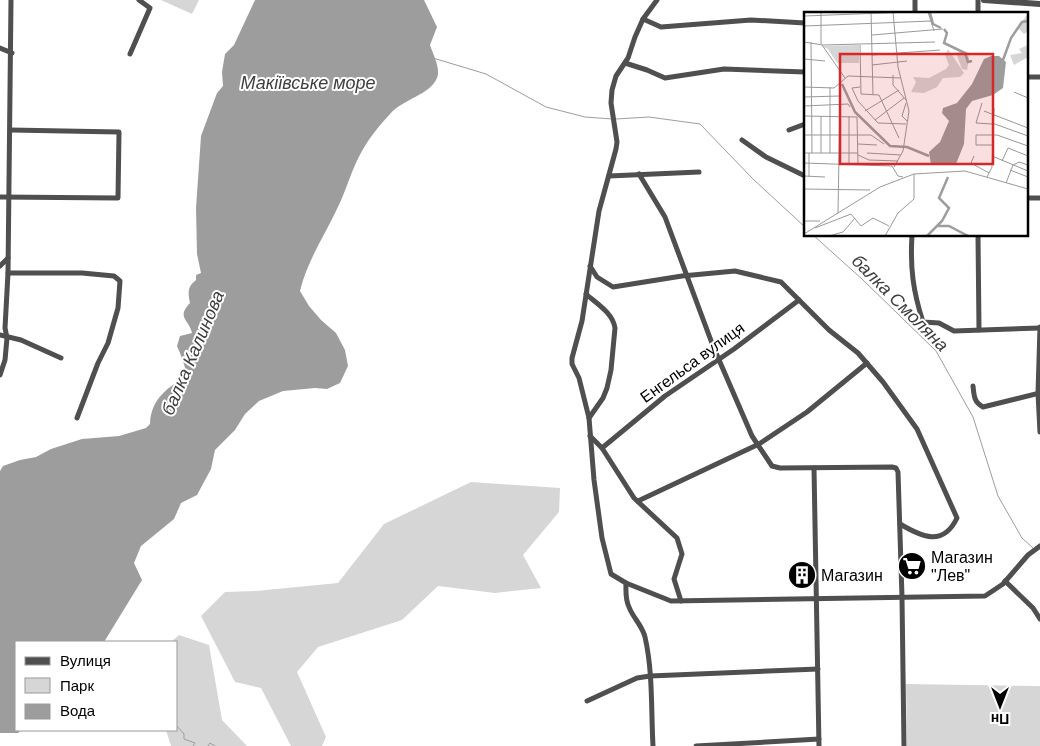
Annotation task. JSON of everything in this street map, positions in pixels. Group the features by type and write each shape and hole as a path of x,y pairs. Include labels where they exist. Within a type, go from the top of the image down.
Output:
{"street":[{"path":"0,375 5,360 7,338 5,328 12,53 11,0"},
{"path":"130,54 150,8 139,0"},
{"path":"657,0 635,37 625,63 616,76 612,90 612,113 617,142 599,211 582,321 572,358 572,364 578,378 589,418 602,538 611,574 626,584 671,601 985,596 1005,581 1028,555 1040,546"},
{"path":"984,0 1040,4"},
{"path":"644,20 661,27 751,20 804,23"},
{"path":"0,48 12,53"},
{"path":"625,63 665,78 724,69 804,72"},
{"path":"788,130 804,124"},
{"path":"0,197 118,198 119,132 10,130"},
{"path":"742,140 766,157 804,176"},
{"path":"609,176 699,172"},
{"path":"639,174 665,216 719,359 752,436 772,466 780,468 896,468 898,472 904,746"},
{"path":"912,236 911,258 914,293 923,322 939,323 954,331 1040,327 1040,432"},
{"path":"978,236 979,330"},
{"path":"0,266 8,258"},
{"path":"590,265 597,277 613,286 734,272 781,282 830,330 858,353 883,382 917,429 957,518 952,528 944,534 933,537 919,535 900,524"},
{"path":"0,274 82,273 114,276 120,281 118,308 108,343 98,363 77,418"},
{"path":"586,294 611,316 615,328 611,370 607,388 603,398 589,418"},
{"name":"Енгельса вулиця","path":"602,448 665,396 799,300"},
{"path":"0,335 21,340 61,358"},
{"path":"638,501 758,445 808,412 867,363"},
{"path":"973,386 974,398 983,407 1039,393"},
{"path":"590,436 602,448 620,473 623,482 638,501 677,538 682,554 674,580 681,601"},
{"path":"814,468 819,746"},
{"path":"1005,581 1033,608 1040,619"},
{"path":"626,584 628,606 640,623 644,636 650,676 653,746"},
{"path":"587,701 638,678 650,676 818,669"},
{"path":"696,746 819,739"}],"green space":[{"path":"161,0 199,0 192,14"},
{"path":"471,482 560,488 559,512 523,555 541,588 495,593 438,586 402,620 318,647 297,672 326,737 322,746 291,746 261,688 235,682 201,616 225,592 338,583 384,524"},
{"path":"179,635 209,645 222,720 247,746 171,746 166,731 178,731 178,641 172,641"},
{"path":"906,684 1040,686 1040,746 907,746"}],"water":[{"name":"Макіївське море","path":"255,0 424,0 437,27 430,45 438,74 434,84 429,89 395,109 365,146 340,204 311,260 300,291 309,306 321,320 336,333 345,350 348,366 340,383 327,389 315,388 283,391 259,401 245,414 235,430 215,450 211,469 197,495 181,503 174,519 141,546 134,563 142,580 105,641 15,641 15,731 20,731 18,733 0,733 0,471 3,466 36,457 51,449 82,439 119,436 146,428 150,424 151,415 157,400 167,389 187,375 177,346 180,336 192,333 184,312 190,303 190,288 196,280 196,275 201,273 197,254 196,208 201,136 217,93 223,86 222,72 225,54 234,45"}],"waterway":[{"name":"балка Смоляна","path":"433,58 486,74 546,107 585,117 612,119"},
{"name":"балка Смоляна","path":"616,119 649,117 700,124 753,179 804,226"},
{"name":"балка Смоляна","path":"814,236 862,279 936,351 973,417 998,496 1022,538 1034,549"},
{"path":"178,727 184,734 184,739 195,743 193,746"},
{"path":"208,746 210,743 215,746"}],"place":[{"name":"Магазин \"Лев\"","path":"912,566"},
{"name":"Магазин","path":"802,575"}],"water label":[{"name":"балка Калинова","path":"193,353"}]}
